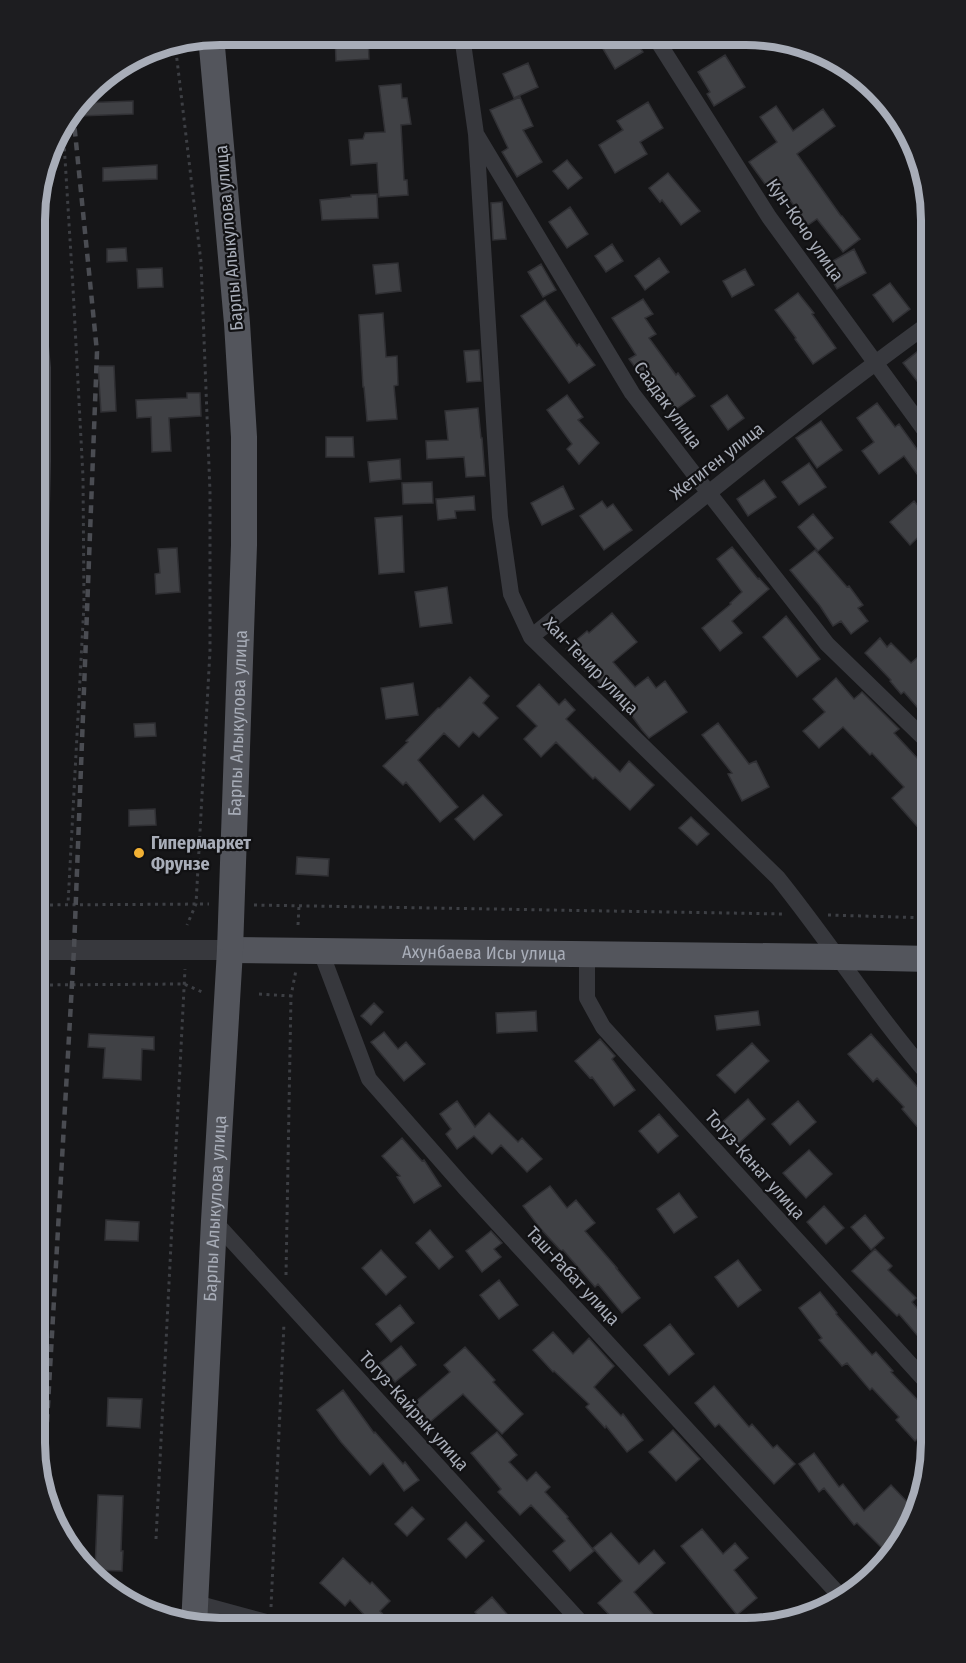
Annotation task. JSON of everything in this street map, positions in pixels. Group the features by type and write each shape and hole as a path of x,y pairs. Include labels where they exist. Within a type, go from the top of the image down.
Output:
{"main road":[{"name":"Барпы Алыкулова улица","path":"195,1615 230,950 242,656 244,545 244,437 237,323 212,45"},
{"name":"Ахунбаева Исы улица","path":"230,950 921,959"}],"street":[{"name":"Саадак улица","path":"463,45 476,134 632,393 827,644 921,735"},
{"name":"Кун-Кочо улица","path":"660,45 769,217 921,425"},
{"name":"Хан-Тенир улица","path":"476,134 500,517 511,594 531,637 778,878 921,1067"},
{"name":"Жетиген улица","path":"531,637 708,492 875,362 921,330"},
{"name":"Ахунбаева Исы улица","path":"45,950 230,950"},
{"name":"Таш-Рабат улица","path":"321,952 369,1079 464,1187 837,1592"},
{"name":"Тогуз-Канат улица","path":"587,954 587,998 603,1027 921,1376"},
{"name":"Тогуз-Кайрык улица","path":"214,1221 577,1618"},
{"path":"195,1615 223,1618"}],"path":[{"path":"176,51 201,262 210,492 210,651 196,904 187,925"},
{"path":"64,141 83,477 84,604 68,904"},
{"path":"45,905 209,904"},
{"path":"254,905 921,918"},
{"path":"298,925 299,906"},
{"path":"156,1539 185,969"},
{"path":"45,985 184,984 202,992"},
{"path":"260,994 291,996"}],"building":[{"path":"335,45 368,45 369,59 336,61"},
{"path":"601,45 638,45 643,52 615,69"},
{"path":"725,55 745,87 714,106 707,94 710,92 698,72"},
{"path":"528,63 538,87 514,98 503,74"},
{"path":"401,84 402,98 407,98 411,124 401,125 404,180 407,180 408,195 379,197 377,163 351,165 349,140 363,139 365,133 385,132 379,86"},
{"path":"520,97 533,126 523,130 542,162 517,177 502,152 508,148 490,110"},
{"path":"133,101 133,114 80,116 90,103"},
{"path":"648,102 663,128 640,142 647,154 615,173 599,145 623,130 617,121"},
{"path":"776,106 793,131 823,109 835,126 797,154 860,239 843,252 817,219 808,225 777,182 768,188 749,162 777,142 760,117"},
{"path":"567,160 582,178 568,189 553,171"},
{"path":"157,165 157,179 103,181 103,168"},
{"path":"668,173 700,211 681,225 662,200 660,202 649,188"},
{"path":"377,194 378,218 322,220 320,200"},
{"path":"502,202 506,239 493,240 491,203"},
{"path":"570,207 588,234 567,248 549,222"},
{"path":"612,244 623,261 606,272 595,256"},
{"path":"126,248 127,261 107,262 107,249"},
{"path":"854,249 866,273 837,289 824,266"},
{"path":"659,258 669,272 645,290 635,276"},
{"path":"398,263 401,291 376,294 373,265"},
{"path":"541,264 556,290 543,297 528,272"},
{"path":"162,268 163,287 138,288 137,269"},
{"path":"745,269 754,285 732,297 723,281"},
{"path":"890,283 910,309 893,322 873,295"},
{"path":"798,293 836,348 813,364 775,310"},
{"path":"643,299 653,314 645,318 656,334 649,338 676,375 678,373 695,396 675,410 649,374 643,378 629,359 636,355 612,318"},
{"path":"545,300 577,346 579,344 595,365 569,383 521,316"},
{"path":"383,313 386,357 397,356 398,385 394,386 397,419 367,421 359,315"},
{"path":"921,349 921,386 903,363"},
{"path":"479,350 481,381 467,382 464,351"},
{"path":"98,366 114,366 116,411 101,412"},
{"path":"187,393 200,393 201,416 169,418 171,451 152,452 151,417 137,418 136,400 187,398"},
{"path":"567,395 583,417 578,420 599,443 579,464 567,449 572,444 547,410"},
{"path":"727,395 744,418 728,430 711,406"},
{"path":"877,403 895,427 899,424 919,452 921,451 921,479 904,456 879,474 862,451 874,442 857,418"},
{"path":"478,408 485,476 466,477 464,457 427,459 426,441 448,440 445,411"},
{"path":"821,421 842,450 817,468 796,438"},
{"path":"326,437 353,437 354,457 326,457"},
{"path":"400,459 401,479 370,482 368,462"},
{"path":"809,463 826,487 799,505 782,482"},
{"path":"764,480 776,497 748,516 737,499"},
{"path":"432,482 433,503 403,504 402,483"},
{"path":"563,486 574,509 542,525 531,503"},
{"path":"474,496 475,510 455,511 456,518 438,520 436,499"},
{"path":"602,501 607,508 613,504 632,530 604,550 580,516"},
{"path":"914,501 921,509 921,535 910,545 890,522"},
{"path":"813,514 833,538 818,551 798,527"},
{"path":"402,516 404,572 379,574 375,518"},
{"path":"732,547 769,589 732,621 742,633 720,651 702,628 742,592 717,559"},
{"path":"177,548 180,592 156,594 155,574 160,573 158,549"},
{"path":"815,550 847,587 849,586 863,605 858,608 868,621 851,634 841,621 833,626 820,606 790,570"},
{"path":"447,587 452,623 420,627 415,592"},
{"path":"612,613 637,642 613,662 635,687 648,677 656,688 665,681 687,712 649,738 614,691 610,694 566,649"},
{"path":"786,616 820,659 797,677 763,637"},
{"path":"880,638 887,647 891,643 911,663 918,657 921,660 921,712 904,692 901,694 865,653"},
{"path":"470,677 489,696 483,703 498,718 479,737 473,732 459,747 444,733 418,760 458,807 440,822 406,782 403,785 383,766"},
{"path":"836,678 854,699 862,692 899,729 894,733 921,762 921,831 892,798 904,787 843,727 819,748 803,731 825,712 813,699"},
{"path":"413,683 418,715 386,719 381,688"},
{"path":"539,684 559,705 565,699 575,710 566,719 620,772 629,761 654,785 630,810 595,777 593,779 556,742 541,757 524,739 537,726 517,706"},
{"path":"155,723 156,736 135,737 134,724"},
{"path":"718,723 749,764 756,761 769,787 742,801 728,774 732,773 702,735"},
{"path":"483,795 502,815 474,840 455,819"},
{"path":"155,809 156,825 129,826 129,810"},
{"path":"691,817 709,834 697,845 679,828"},
{"path":"297,857 329,859 328,876 296,874"},
{"path":"374,1003 383,1012 371,1025 361,1016"},
{"path":"536,1011 537,1031 497,1033 496,1013"},
{"path":"758,1011 760,1025 717,1030 715,1016"},
{"path":"384,1032 398,1049 406,1042 425,1064 404,1081 371,1042"},
{"path":"89,1034 154,1037 154,1050 142,1049 141,1080 103,1078 105,1048 88,1047"},
{"path":"871,1034 921,1091 921,1129 877,1078 873,1082 848,1054"},
{"path":"600,1039 615,1056 612,1059 635,1090 614,1106 592,1077 590,1078 575,1061"},
{"path":"752,1043 769,1061 735,1093 717,1075"},
{"path":"748,1099 765,1119 737,1145 719,1125"},
{"path":"457,1101 475,1127 489,1113 518,1142 522,1138 542,1159 527,1172 501,1145 492,1154 474,1136 457,1149 446,1134 451,1129 440,1114"},
{"path":"798,1101 816,1122 790,1145 772,1124"},
{"path":"659,1114 678,1136 658,1153 639,1131"},
{"path":"402,1138 422,1161 424,1160 441,1186 414,1203 397,1177 400,1176 382,1156"},
{"path":"809,1150 832,1174 806,1198 783,1173"},
{"path":"550,1186 567,1208 576,1200 595,1223 585,1231 640,1298 622,1313 598,1284 595,1287 563,1250 561,1251 523,1206"},
{"path":"679,1193 697,1217 674,1233 657,1209"},
{"path":"824,1206 844,1228 826,1244 807,1222"},
{"path":"865,1215 884,1238 871,1250 851,1227"},
{"path":"106,1220 139,1222 138,1241 105,1240"},
{"path":"430,1230 453,1257 439,1269 416,1243"},
{"path":"491,1231 502,1243 494,1249 501,1257 482,1272 466,1251"},
{"path":"875,1249 892,1266 888,1270 916,1298 912,1302 921,1313 921,1340 899,1314 897,1316 852,1271"},
{"path":"381,1250 406,1277 386,1295 362,1268"},
{"path":"738,1260 761,1290 738,1307 715,1277"},
{"path":"499,1280 518,1305 499,1319 480,1295"},
{"path":"820,1292 872,1355 876,1352 893,1371 891,1372 921,1404 921,1436 915,1441 896,1420 899,1417 872,1388 870,1390 847,1363 842,1366 819,1340 822,1338 799,1308"},
{"path":"400,1305 414,1323 391,1342 376,1324"},
{"path":"670,1324 694,1354 669,1375 644,1345"},
{"path":"553,1332 573,1354 589,1338 614,1366 594,1387 621,1416 623,1414 643,1440 627,1452 606,1426 605,1428 586,1407 589,1404 553,1372 533,1350"},
{"path":"401,1346 416,1365 395,1382 380,1363"},
{"path":"465,1347 523,1414 502,1434 463,1394 430,1422 414,1403 450,1372 444,1365"},
{"path":"714,1386 749,1427 752,1424 773,1448 777,1445 795,1464 774,1484 719,1424 715,1427 695,1403"},
{"path":"343,1390 374,1433 403,1464 405,1462 419,1480 404,1491 383,1463 370,1475 317,1410"},
{"path":"108,1398 142,1399 140,1428 107,1426"},
{"path":"673,1430 700,1459 676,1481 649,1452"},
{"path":"497,1432 517,1455 509,1462 527,1481 536,1472 550,1487 545,1492 594,1551 570,1571 553,1551 565,1541 531,1505 520,1515 498,1492 501,1489 471,1453"},
{"path":"814,1453 839,1487 843,1484 864,1511 891,1485 910,1505 898,1530 885,1549 857,1523 854,1525 824,1488 819,1492 799,1464"},
{"path":"98,1495 123,1496 122,1571 100,1570 95,1566"},
{"path":"412,1507 424,1519 407,1536 395,1524"},
{"path":"466,1522 484,1541 466,1558 448,1539"},
{"path":"702,1529 723,1554 735,1543 748,1558 734,1570 757,1598 737,1615 681,1546"},
{"path":"611,1533 639,1564 654,1550 665,1563 634,1592 656,1618 612,1618 598,1603 622,1581 593,1548"},
{"path":"343,1558 370,1584 372,1582 390,1601 380,1611 386,1618 367,1618 350,1600 345,1606 320,1583"},
{"path":"492,1597 510,1618 480,1618 475,1612"}],"railway":[{"path":"45,1451 74,949 97,352 74,124"}],"place":[{"name":"Гипермаркет Фрунзе","path":"139,853"}]}
